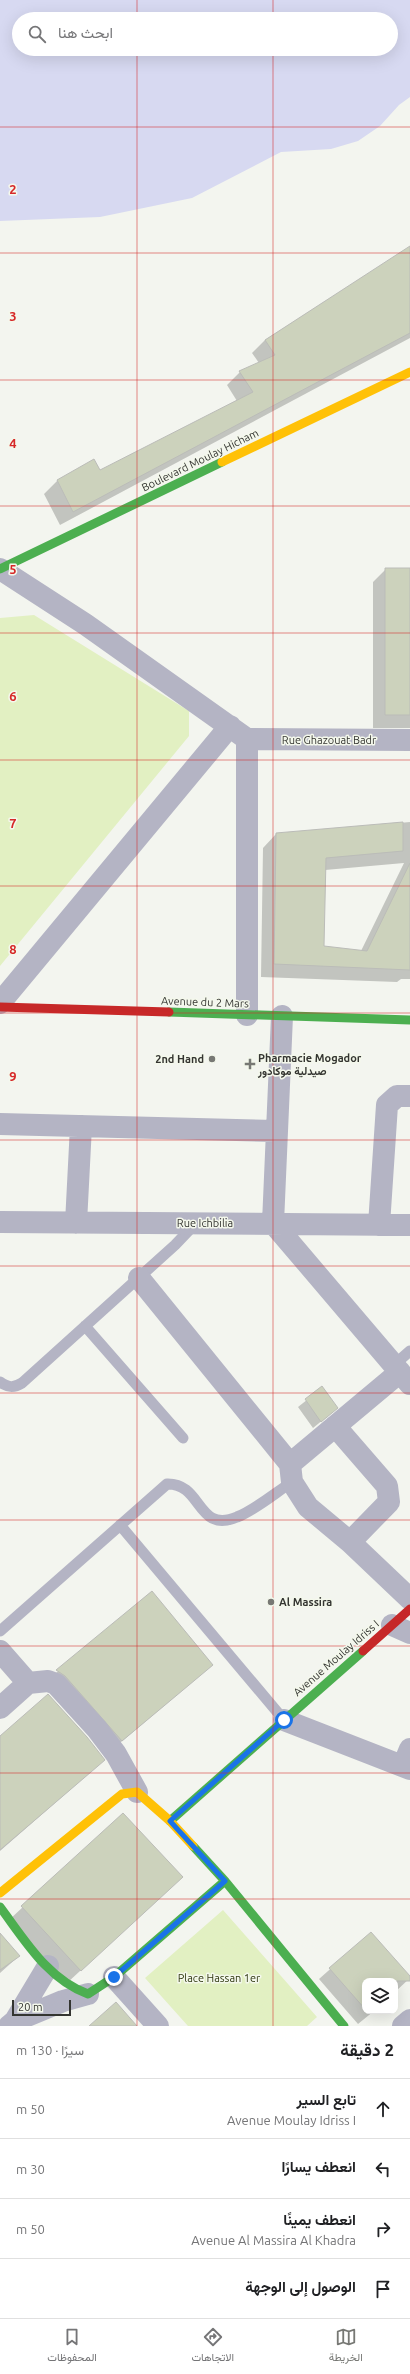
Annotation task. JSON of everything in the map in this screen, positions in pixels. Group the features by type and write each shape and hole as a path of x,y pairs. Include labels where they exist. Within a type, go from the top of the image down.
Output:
{"street":[{"name":"Boulevard Moulay Hicham","path":"0,569 410,372"},
{"path":"385,385 410,386"},
{"path":"0,569 85,624 248,739 247,1015"},
{"path":"0,1003 230,726"},
{"name":"Rue Ghazouat Badr","path":"248,739 410,740"},
{"name":"Avenue du 2 Mars","path":"0,1007 410,1020"},
{"path":"282,1016 275,1131 273,1223 401,1374 335,1426 291,1473"},
{"path":"379,1225 387,1105 397,1096 410,1096"},
{"path":"0,1124 275,1131"},
{"path":"76,1223 81,1126"},
{"name":"Rue Ichbilia","path":"0,1222 273,1223 410,1226"},
{"path":"139,1278 291,1473 308,1506 350,1542 410,1599"},
{"path":"335,1426 387,1486 389,1494 389,1502 350,1542"},
{"name":"Avenue Moulay Idriss I","path":"170,1821 284,1720 401,1629 410,1609"},
{"path":"0,1652 28,1683"},
{"path":"0,1708 28,1683 48,1681 56,1684 97,1729 116,1754 137,1792 170,1821 225,1881 344,2026"},
{"path":"284,1720 408,1761"},
{"path":"0,1893 122,1794 137,1792"},
{"path":"12,2024 63,2001 88,1994 114,1977 225,1881"},
{"path":"0,1907 48,1966 70,1988 88,1994"},
{"path":"12,2024 48,1966"},
{"path":"114,1977 158,2026"},
{"path":"330,2026 338,2018"},
{"path":"402,2026 410,2020"}],"lane":[{"path":"0,1382 7,1387 15,1387 22,1383 175,1245 196,1223"},
{"path":"85,1326 183,1438"},
{"path":"401,1374 410,1351"},
{"path":"0,1632 167,1484 186,1488 210,1519 221,1521 237,1517 291,1473"},
{"path":"120,1525 284,1720"}],"green space":[{"path":"34,615 189,711 189,736 0,966 0,618"},
{"name":"Place Hassan 1er","path":"223,1910 317,2017 307,2026 188,2026 145,1978"}],"water":[{"path":"0,0 410,0 410,97 399,105 380,126 358,141 331,149 281,152 192,198 100,217 0,221"}],"building":[{"path":"410,246 410,333 73,512 57,480 94,459 100,470 253,392 239,371 275,355 265,340"},
{"path":"385,568 410,568 410,715 385,715"},
{"path":"403,822 403,851 326,858 324,946 367,951 410,863 410,970 274,964 276,833"},
{"path":"322,1386 338,1408 321,1422 305,1399"},
{"path":"152,1591 213,1665 122,1741 65,1676 56,1670"},
{"path":"48,1694 87,1737 105,1760 0,1850 0,1736"},
{"path":"123,1813 183,1877 81,1971 21,1906"},
{"path":"371,1932 410,1976 410,1981 398,1981 398,1978 362,1978 362,2006 329,1968"},
{"path":"0,1933 20,1956 0,1970"},
{"path":"116,2002 137,2026 89,2026"}],"traffic: fast":[{"path":"0,569 222,462"},
{"path":"169,1012 410,1020"},
{"path":"170,1821 363,1651"},
{"path":"193,1846 225,1881 344,2026"},
{"path":"0,1907 28,1945 49,1969 74,1988 88,1994 114,1977 225,1881"}],"traffic: slow":[{"path":"222,462 410,372"},
{"path":"0,1893 122,1794 137,1792 170,1821 193,1846"}],"traffic: jam":[{"path":"0,1007 169,1012"},
{"path":"363,1651 410,1609"}],"place":[{"name":"2nd Hand","path":"212,1059"},
{"name":"Pharmacie Mogador صيدلية موكادور","path":"250,1064"},
{"name":"Al Massira","path":"271,1602"}],"route":[{"path":"114,1977 225,1881 170,1821 284,1720"}]}
